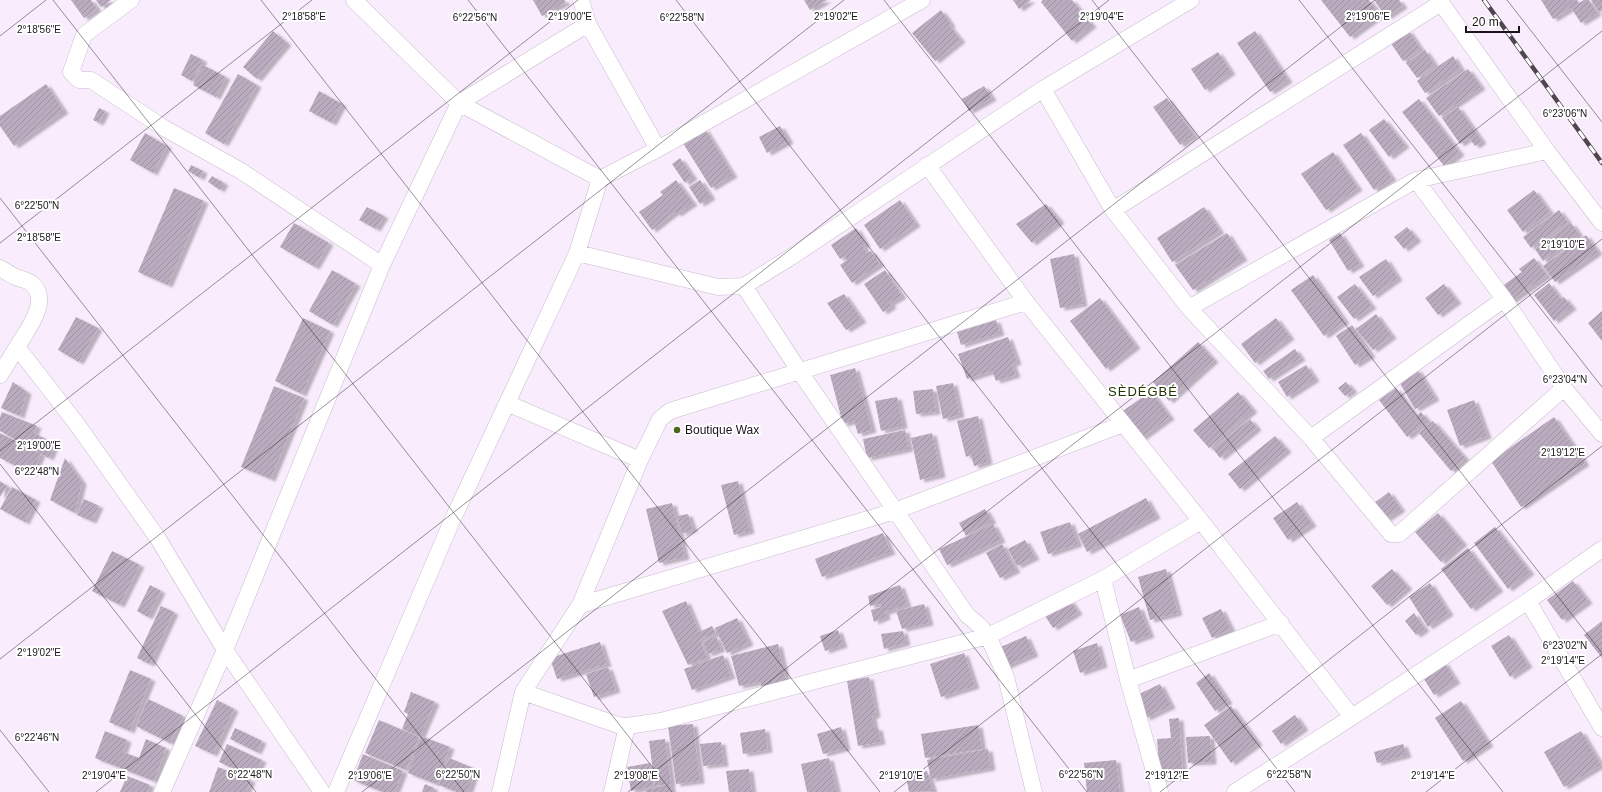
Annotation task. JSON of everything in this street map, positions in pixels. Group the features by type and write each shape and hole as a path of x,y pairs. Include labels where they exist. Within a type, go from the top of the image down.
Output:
{"street":[{"path":"131,0 84,35 71,72 78,80 91,80 164,128 241,171 382,265"},
{"path":"354,0 459,104 600,179"},
{"path":"581,0 588,24 658,149"},
{"path":"336,792 451,523 577,253 600,179 658,149 922,0"},
{"path":"577,253 718,287 744,286 769,271 1043,89 1192,0"},
{"path":"1114,210 1440,2 1547,151 1602,223"},
{"path":"162,792 226,650 382,265 459,104 588,24"},
{"path":"1043,89 1114,210 1189,308 1311,438 1391,534 1400,534 1564,388"},
{"path":"1189,308 1416,180 1547,151"},
{"path":"927,166 1026,302 1201,521 1352,717"},
{"path":"1416,180 1504,299 1564,388 1602,434"},
{"path":"0,268 14,277 30,282 37,290 39,299 37,312 0,375"},
{"path":"744,286 800,372 967,615 980,626 988,636 1006,677 1034,792"},
{"path":"1311,438 1504,299"},
{"path":"500,792 523,692 580,605 640,460 660,419 670,411 1026,302"},
{"path":"17,347 76,423 157,537 226,650 322,792"},
{"path":"507,403 640,460"},
{"path":"580,605 895,511 1123,424"},
{"path":"523,692 603,721 627,726 661,721 988,636 1103,579 1201,521"},
{"path":"1235,792 1528,601 1602,549"},
{"path":"1103,579 1128,680 1160,792"},
{"path":"1528,601 1602,728"},
{"path":"1128,680 1281,623"},
{"path":"612,792 627,726"}],"building":[{"path":"71,0 91,0 97,9 84,18"},
{"path":"96,0 111,0 101,7"},
{"path":"533,0 564,0 566,2 542,16"},
{"path":"804,0 827,0 810,10"},
{"path":"1013,0 1031,0 1019,9"},
{"path":"1043,0 1072,0 1092,25 1072,41 1041,2"},
{"path":"1321,0 1369,0 1380,15 1350,37"},
{"path":"1374,0 1399,0 1403,6 1386,17"},
{"path":"1541,0 1577,0 1579,3 1584,0 1589,0 1597,13 1581,23 1571,8 1553,19"},
{"path":"1591,0 1602,0 1602,10 1599,12"},
{"path":"941,10 951,24 949,25 961,40 935,61 912,33"},
{"path":"1408,30 1421,49 1403,61 1390,42"},
{"path":"273,31 287,43 257,79 243,67"},
{"path":"1255,31 1288,80 1270,92 1237,43"},
{"path":"1425,50 1435,65 1417,78 1406,63"},
{"path":"1218,52 1231,72 1205,90 1191,69"},
{"path":"191,54 203,60 192,81 181,75"},
{"path":"1453,56 1461,69 1425,93 1417,81"},
{"path":"203,65 226,77 216,97 193,85"},
{"path":"1468,69 1481,87 1439,116 1426,98"},
{"path":"238,74 257,85 224,144 205,133"},
{"path":"46,84 64,111 14,146 0,126 0,116"},
{"path":"984,86 992,98 969,111 962,99"},
{"path":"319,91 342,104 332,123 309,111"},
{"path":"1167,98 1194,135 1180,145 1153,107"},
{"path":"1419,99 1460,153 1444,166 1402,112"},
{"path":"1458,107 1482,141 1475,146 1469,138 1460,144 1442,118"},
{"path":"99,108 105,111 99,123 93,120"},
{"path":"1384,119 1405,145 1389,157 1369,130"},
{"path":"780,126 789,141 767,153 759,137"},
{"path":"705,129 733,175 711,188 683,143"},
{"path":"145,133 167,146 153,173 130,160"},
{"path":"1361,133 1392,178 1374,190 1343,145"},
{"path":"1333,152 1358,188 1326,210 1301,174"},
{"path":"680,158 693,177 685,183 672,164"},
{"path":"191,165 203,171 200,178 188,171"},
{"path":"212,176 224,183 220,190 208,182"},
{"path":"676,180 693,203 677,214 675,212 652,230 639,212 663,195 660,192"},
{"path":"700,180 711,197 700,204 689,187"},
{"path":"174,188 204,201 168,285 138,272"},
{"path":"1534,190 1550,212 1523,232 1507,210"},
{"path":"900,200 916,224 880,249 864,225"},
{"path":"1046,204 1060,221 1032,243 1016,224"},
{"path":"367,207 384,216 376,229 359,220"},
{"path":"1204,207 1220,231 1172,262 1157,238"},
{"path":"1559,210 1568,222 1531,248 1523,237"},
{"path":"294,223 329,243 315,267 280,247"},
{"path":"1571,223 1579,234 1543,261 1535,249"},
{"path":"1407,227 1417,239 1404,249 1394,237"},
{"path":"856,228 866,244 863,246 867,253 871,251 880,264 852,283 840,265 847,260 845,256 840,259 831,245"},
{"path":"1227,233 1243,258 1193,290 1175,265"},
{"path":"1340,233 1360,264 1348,271 1329,240"},
{"path":"1586,235 1598,252 1555,282 1543,266"},
{"path":"1074,254 1083,304 1060,308 1050,259"},
{"path":"1534,258 1547,275 1508,303 1498,289 1522,272 1519,269"},
{"path":"1386,259 1398,278 1373,296 1359,277"},
{"path":"332,270 356,284 333,325 309,311"},
{"path":"885,270 902,296 890,303 892,306 883,312 864,284"},
{"path":"1313,275 1345,321 1324,336 1291,290"},
{"path":"1549,283 1561,299 1564,297 1572,307 1554,321 1534,295"},
{"path":"1355,284 1372,306 1354,319 1337,297"},
{"path":"1444,284 1457,301 1438,315 1425,298"},
{"path":"844,294 862,320 846,330 827,303"},
{"path":"1100,298 1136,346 1106,369 1070,321"},
{"path":"1602,311 1602,341 1588,323"},
{"path":"1376,314 1392,336 1373,350 1356,329"},
{"path":"76,317 98,328 79,362 58,350"},
{"path":"303,318 330,331 302,394 275,381"},
{"path":"1276,318 1290,337 1255,363 1241,344"},
{"path":"996,320 1000,333 961,345 957,332"},
{"path":"1352,325 1371,355 1355,365 1336,336"},
{"path":"1008,337 1017,362 1012,364 1016,375 996,381 992,371 967,379 958,354"},
{"path":"1198,342 1214,360 1169,401 1153,382"},
{"path":"1295,349 1301,358 1269,379 1263,371"},
{"path":"1306,365 1315,379 1287,397 1278,382"},
{"path":"855,368 872,430 858,434 854,421 843,424 830,375"},
{"path":"1417,369 1435,398 1415,409 1398,380"},
{"path":"13,382 27,392 20,416 1,408"},
{"path":"1346,382 1353,390 1345,396 1338,388"},
{"path":"953,383 960,415 943,419 936,386"},
{"path":"274,386 304,398 271,479 241,467"},
{"path":"1396,388 1416,416 1421,412 1428,421 1407,437 1379,400"},
{"path":"933,389 936,412 916,414 913,391"},
{"path":"1151,391 1170,417 1140,439 1120,413"},
{"path":"1238,392 1253,410 1209,448 1193,430"},
{"path":"897,397 903,426 881,431 875,401"},
{"path":"1474,400 1487,436 1460,446 1447,410"},
{"path":"2,412 37,426 34,433 55,444 49,458 0,431 0,417"},
{"path":"978,416 988,462 974,466 971,455 966,457 957,421"},
{"path":"1554,417 1585,463 1521,507 1491,461"},
{"path":"1250,419 1257,428 1220,458 1213,449"},
{"path":"1433,421 1465,458 1451,471 1419,433"},
{"path":"905,430 909,449 867,458 863,439"},
{"path":"0,433 41,454 32,474 0,458"},
{"path":"932,433 941,475 920,480 911,438"},
{"path":"1275,436 1287,450 1240,489 1228,474"},
{"path":"65,458 82,482 75,513 50,500"},
{"path":"0,481 7,486 0,497"},
{"path":"738,481 750,531 734,535 721,485"},
{"path":"12,487 36,500 25,522 0,509"},
{"path":"1389,492 1401,509 1386,519 1374,503"},
{"path":"1146,498 1156,516 1087,552 1078,534"},
{"path":"84,499 99,506 92,521 77,515"},
{"path":"1297,502 1312,524 1288,540 1273,518"},
{"path":"672,503 685,557 659,563 646,509"},
{"path":"985,509 992,521 966,536 959,523"},
{"path":"1438,513 1463,543 1441,562 1415,532"},
{"path":"688,514 693,529 682,534 677,516"},
{"path":"1070,522 1078,544 1048,554 1040,532"},
{"path":"993,524 1001,540 947,565 939,549"},
{"path":"1495,527 1530,572 1508,589 1474,543"},
{"path":"883,533 891,552 822,577 815,559"},
{"path":"1025,540 1035,557 1017,566 1008,549"},
{"path":"1002,544 1016,570 1000,578 986,553"},
{"path":"1468,548 1499,589 1471,609 1441,569"},
{"path":"112,551 140,565 120,605 92,591"},
{"path":"1166,569 1178,613 1150,620 1138,577"},
{"path":"1392,569 1408,587 1387,605 1371,586"},
{"path":"1573,581 1588,601 1562,620 1547,600"},
{"path":"1430,583 1449,613 1428,627 1409,597"},
{"path":"150,585 161,591 148,617 137,611"},
{"path":"900,585 907,605 885,612 886,617 874,622 871,610 881,607 880,604 870,606 868,596"},
{"path":"1070,600 1078,612 1053,628 1045,616"},
{"path":"686,601 699,632 712,626 716,634 700,639 707,658 688,665 662,611"},
{"path":"924,604 929,623 902,629 896,611"},
{"path":"161,606 174,612 150,664 137,658"},
{"path":"1139,607 1150,635 1131,642 1120,615"},
{"path":"1221,609 1231,629 1212,638 1202,618"},
{"path":"1414,613 1425,629 1416,635 1405,621"},
{"path":"737,618 749,643 727,653 715,628"},
{"path":"1602,621 1602,658 1584,635"},
{"path":"838,630 843,645 825,651 820,636"},
{"path":"903,631 906,643 884,649 881,634"},
{"path":"1509,635 1528,665 1510,677 1491,646"},
{"path":"716,636 721,649 708,654 703,642"},
{"path":"1026,636 1034,654 1004,667 996,649"},
{"path":"600,642 607,664 557,679 550,658"},
{"path":"1097,643 1103,665 1080,673 1073,651"},
{"path":"778,644 787,685 763,691 760,682 739,686 731,656"},
{"path":"964,653 975,686 941,697 930,664"},
{"path":"723,655 731,676 692,690 684,669"},
{"path":"1444,662 1456,681 1434,695 1422,676"},
{"path":"608,667 616,690 594,697 586,674"},
{"path":"130,670 151,679 130,731 109,722"},
{"path":"1209,673 1228,701 1215,711 1196,683"},
{"path":"869,677 876,715 872,716 874,728 878,728 881,742 858,746 847,681"},
{"path":"1160,684 1171,706 1146,718 1135,696"},
{"path":"411,692 435,702 420,737 402,729 408,714 404,712"},
{"path":"148,699 183,716 170,743 136,726"},
{"path":"217,700 234,709 213,754 195,746"},
{"path":"1461,701 1489,744 1463,761 1435,718"},
{"path":"1231,706 1258,743 1231,763 1204,725"},
{"path":"1295,715 1304,728 1281,744 1272,731"},
{"path":"1179,718 1183,777 1160,779 1157,739 1171,738 1169,719"},
{"path":"379,720 419,737 406,770 365,753"},
{"path":"693,724 700,781 676,784 668,726"},
{"path":"978,725 982,749 925,758 921,734"},
{"path":"841,727 846,748 823,754 817,734"},
{"path":"235,728 262,741 257,752 230,739"},
{"path":"765,729 768,750 743,754 740,733"},
{"path":"105,731 127,740 123,752 139,758 146,739 166,748 154,781 95,758"},
{"path":"1581,731 1601,765 1564,787 1544,752"},
{"path":"421,736 450,747 436,784 408,773"},
{"path":"1210,736 1212,762 1188,763 1186,737"},
{"path":"665,739 671,784 655,786 649,741"},
{"path":"721,742 724,764 703,766 700,744"},
{"path":"227,744 262,760 254,778 219,762"},
{"path":"1403,744 1407,755 1377,763 1374,752"},
{"path":"988,749 991,768 931,779 927,760"},
{"path":"363,754 403,771 395,792 383,792 353,780"},
{"path":"449,758 476,769 468,792 457,792 439,785"},
{"path":"829,758 837,792 807,792 801,764"},
{"path":"1116,760 1120,792 1087,792 1084,763"},
{"path":"650,763 654,786 631,791 627,767"},
{"path":"218,767 251,780 246,792 209,792"},
{"path":"749,769 752,792 729,792 726,771"},
{"path":"927,771 933,791 909,792 906,776"},
{"path":"127,776 150,785 147,792 120,792"},
{"path":"425,784 434,788 432,792 422,792"},
{"path":"670,784 672,792 646,792 646,790"}],"railway":[{"path":"1484,0 1602,163"}],"place":[{"name":"Boutique Wax","path":"677,430"}],"district":[{"name":"SÈDÉGBÉ","path":"1143,391"}]}
